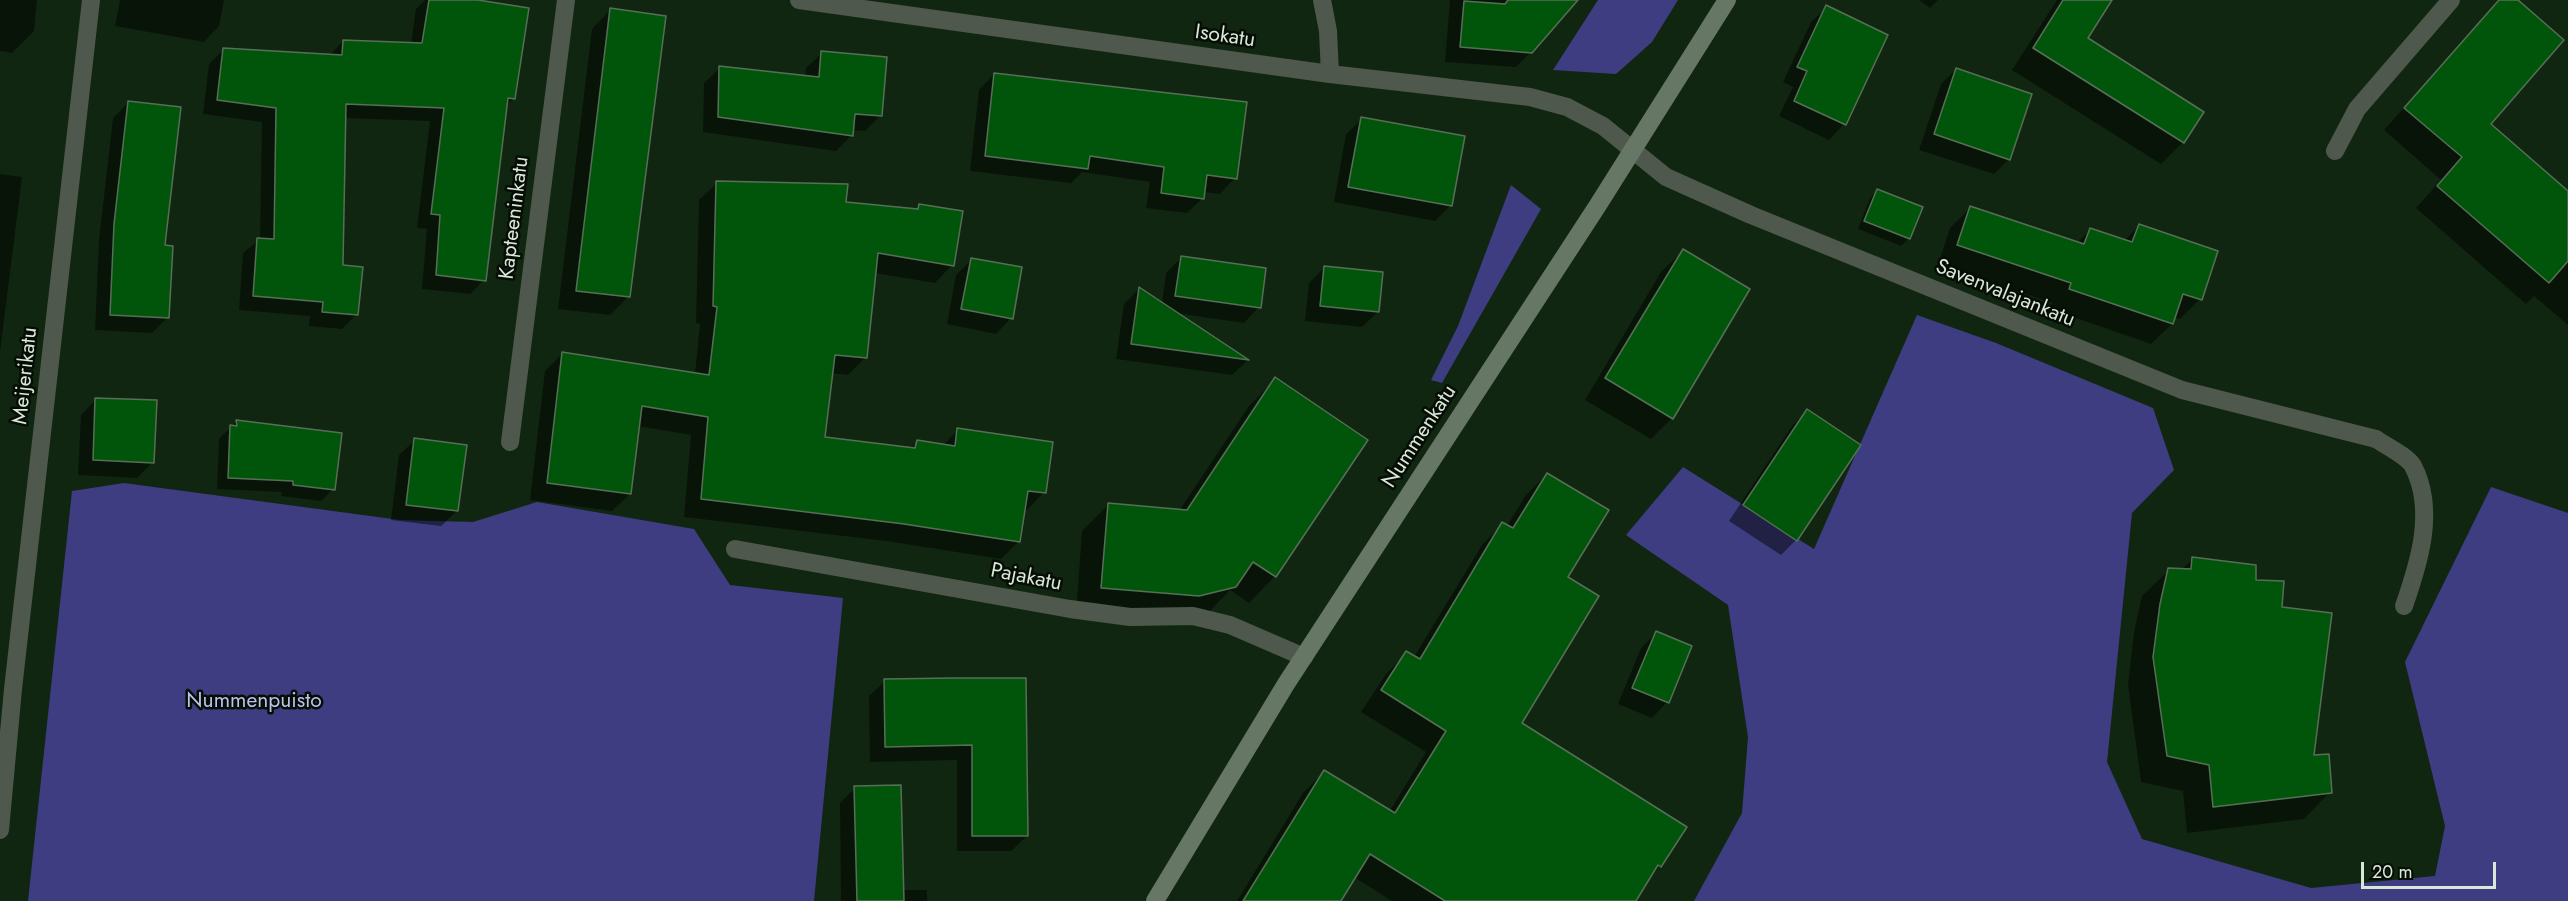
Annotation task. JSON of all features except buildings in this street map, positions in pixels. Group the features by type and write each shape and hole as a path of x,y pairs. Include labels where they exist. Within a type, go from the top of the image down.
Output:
{"main road":[{"name":"Nummenkatu","path":"1155,901 1304,657 1633,151 1727,0"}],"street":[{"name":"Meijerikatu","path":"0,830 7,688 91,0"},
{"name":"Kapteeninkatu","path":"510,442 566,0"},
{"name":"Isokatu","path":"799,0 1330,74 1530,97 1567,106 1603,126 1633,151"},
{"path":"1322,0 1328,31 1330,74"},
{"path":"2335,151 2357,109 2451,0"},
{"name":"Savenvalajankatu","path":"1633,151 1666,177 1751,215 2182,390 2376,439 2412,464 2424,499 2421,558 2404,606"},
{"name":"Pajakatu","path":"735,549 1070,609 1130,617 1193,616 1230,624 1304,657"}],"green space":[{"path":"1598,0 1678,0 1652,42 1616,74 1553,70"},
{"path":"1511,185 1541,209 1442,383 1431,380 1458,326"},
{"path":"1917,315 1996,343 2153,408 2174,470 2132,513 2107,762 2142,839 2311,888 2435,876 2445,826 2405,662 2491,487 2568,513 2568,901 1694,901 1742,813 1748,737 1728,605 1626,535 1683,467 1814,549"},
{"name":"Nummenpuisto","path":"124,483 400,520 473,522 537,502 694,529 730,585 843,598 814,901 28,901 72,491"}]}
